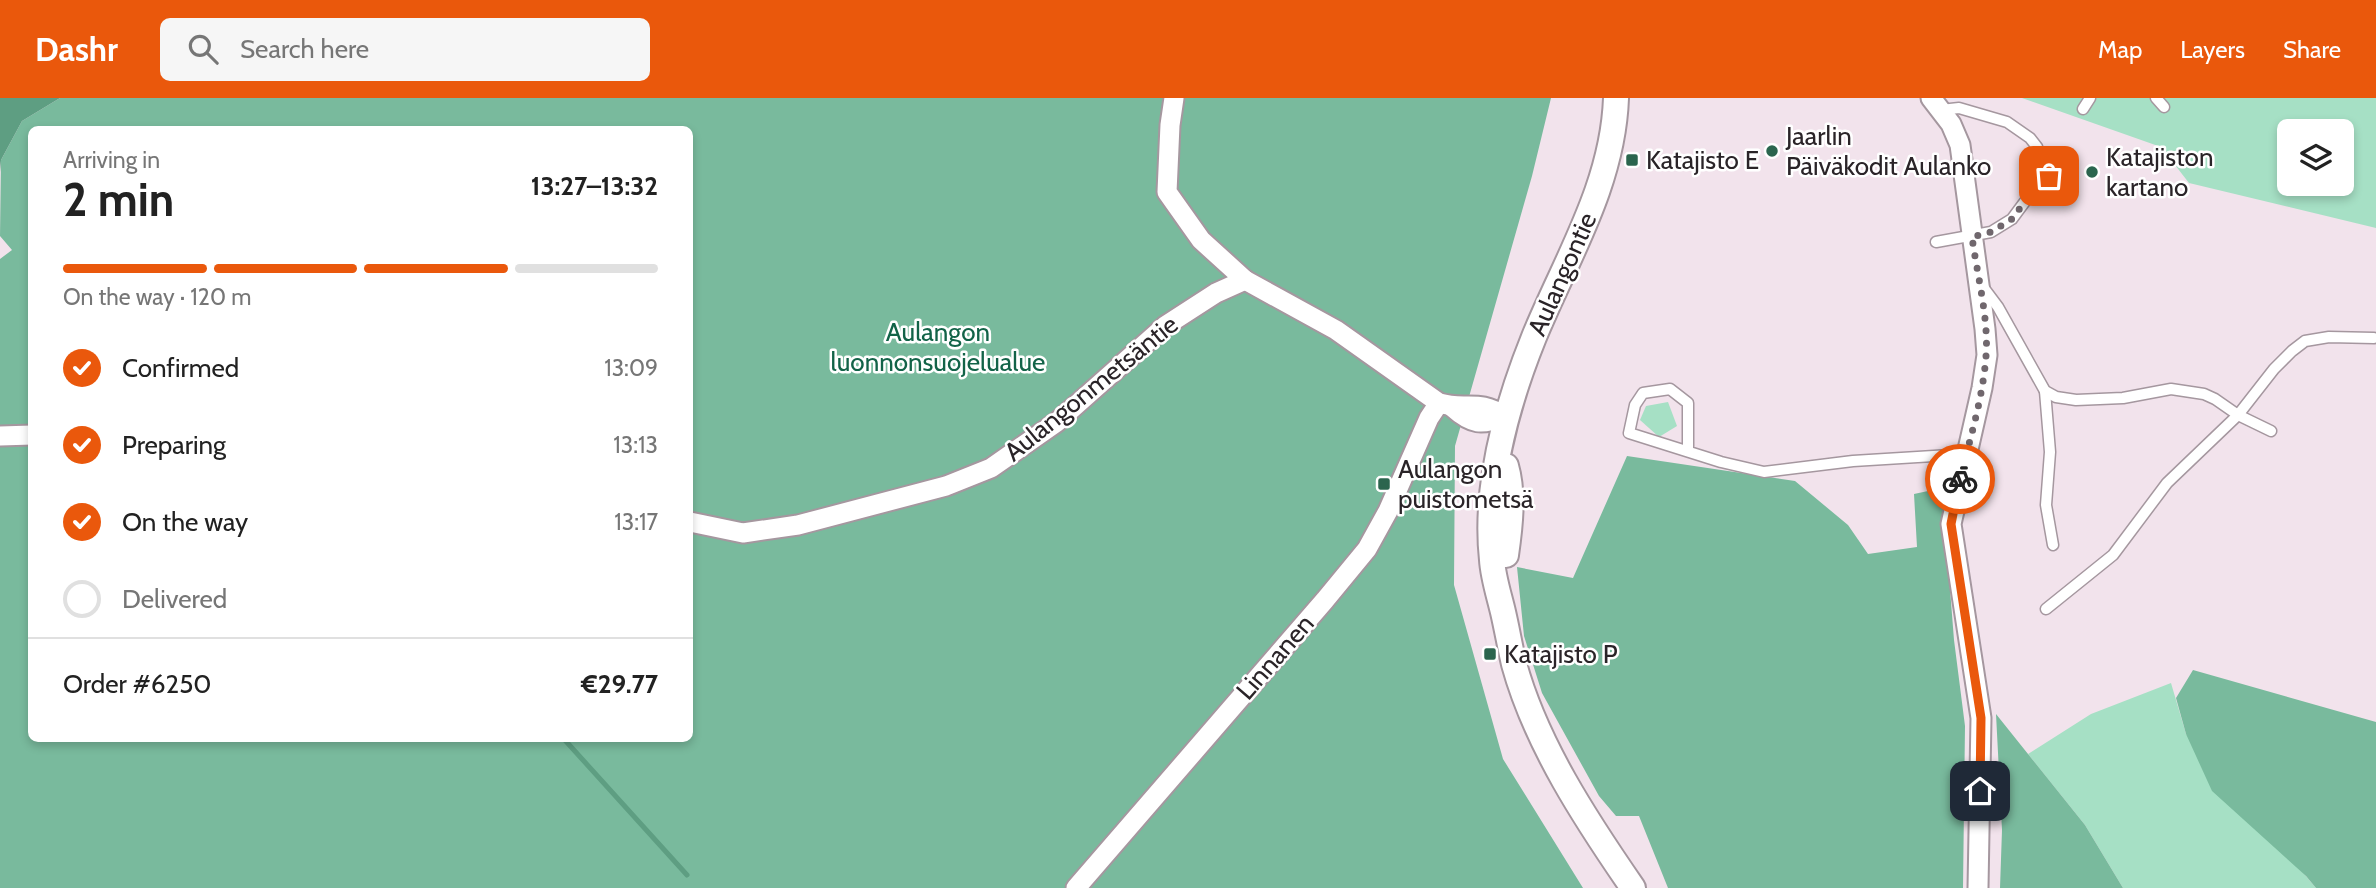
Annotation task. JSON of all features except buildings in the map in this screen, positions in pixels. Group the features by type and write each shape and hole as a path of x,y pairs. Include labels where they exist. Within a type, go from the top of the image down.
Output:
{"street":[{"path":"1174,98 1167,192 1201,240 1245,280 1336,330 1464,418 1474,422 1491,422 1506,417"},
{"name":"Aulangontie","path":"1616,98 1601,184 1535,335 1506,417 1501,448 1510,479 1510,505 1499,594 1515,665 1548,748 1577,802 1633,888"},
{"path":"1936,104 1951,124 1960,145 1986,355 1982,388 1951,524 1981,718 1978,888"},
{"name":"Aulangonmetsäntie","path":"693,523 743,533 798,525 946,486 991,468 1057,422 1165,326 1216,293 1245,280"},
{"name":"Linnanen","path":"1076,888 1367,549 1388,511 1429,418 1445,405"},
{"path":"0,436 28,435"}],"lane":[{"path":"2083,109 2090,98"},
{"path":"2156,98 2164,107"},
{"path":"1936,104 2007,122 2030,138 2037,147 2041,162 2048,166 2049,176 2045,182 2038,184 2012,219 1991,232 1936,242"},
{"path":"2038,184 2031,181 2028,173 2032,165 2041,162"},
{"path":"1978,282 1998,307 2045,391 2050,452 2046,505 2053,545"},
{"path":"2046,608 2113,555 2167,483 2238,415 2274,369 2305,341 2329,337 2374,338"},
{"path":"1688,451 1688,403 1670,389 1643,393 1635,405 1629,433 1721,462 1764,472 1853,461 1966,454"},
{"path":"2045,391 2056,397 2076,400 2123,398 2171,390 2204,394 2271,431"}],"shaded area":[{"path":"0,98 60,98 22,121 1,160 0,172"},
{"path":"2022,98 2376,98 2376,228 2189,183 2161,147"},
{"path":"1668,402 1677,426 1659,437 1640,420 1646,406"},
{"path":"2171,683 2186,734 2316,888 2123,888 2085,825 2028,754 2091,714"}],"green space":[{"name":"Aulangon luonnonsuojelualue","path":"60,98 1551,98 1532,176 1455,446 1454,585 1503,759 1583,888 0,888 0,259 12,250 0,236 1,160 22,121"},
{"path":"1627,456 1795,481 1848,525 1868,554 1917,547 1914,494 1942,488 1954,640 1965,726 1963,888 1668,888 1639,816 1616,816 1599,796 1542,693 1524,636 1517,567 1573,578"},
{"path":"2193,670 2376,722 2376,888 2316,888 2212,791 2186,734 2176,698"},
{"path":"1996,714 2085,825 2123,888 2000,888 2002,830"}],"waterway":[{"path":"567,742 687,875"}],"way so far":[{"path":"1960,479 1982,388 1986,355 1972,237 1991,232 2012,219 2038,184 2048,180 2049,176"}],"place":[{"name":"Jaarlin Päiväkodit Aulanko","path":"1772,151"},
{"name":"Katajisto E","path":"1632,160"},
{"name":"Katajiston kartano","path":"2092,172"},
{"name":"Aulangon puistometsä","path":"1384,484"},
{"name":"Katajisto P","path":"1490,654"}],"route":[{"path":"1960,479 1951,524 1981,718 1980,791"}]}
